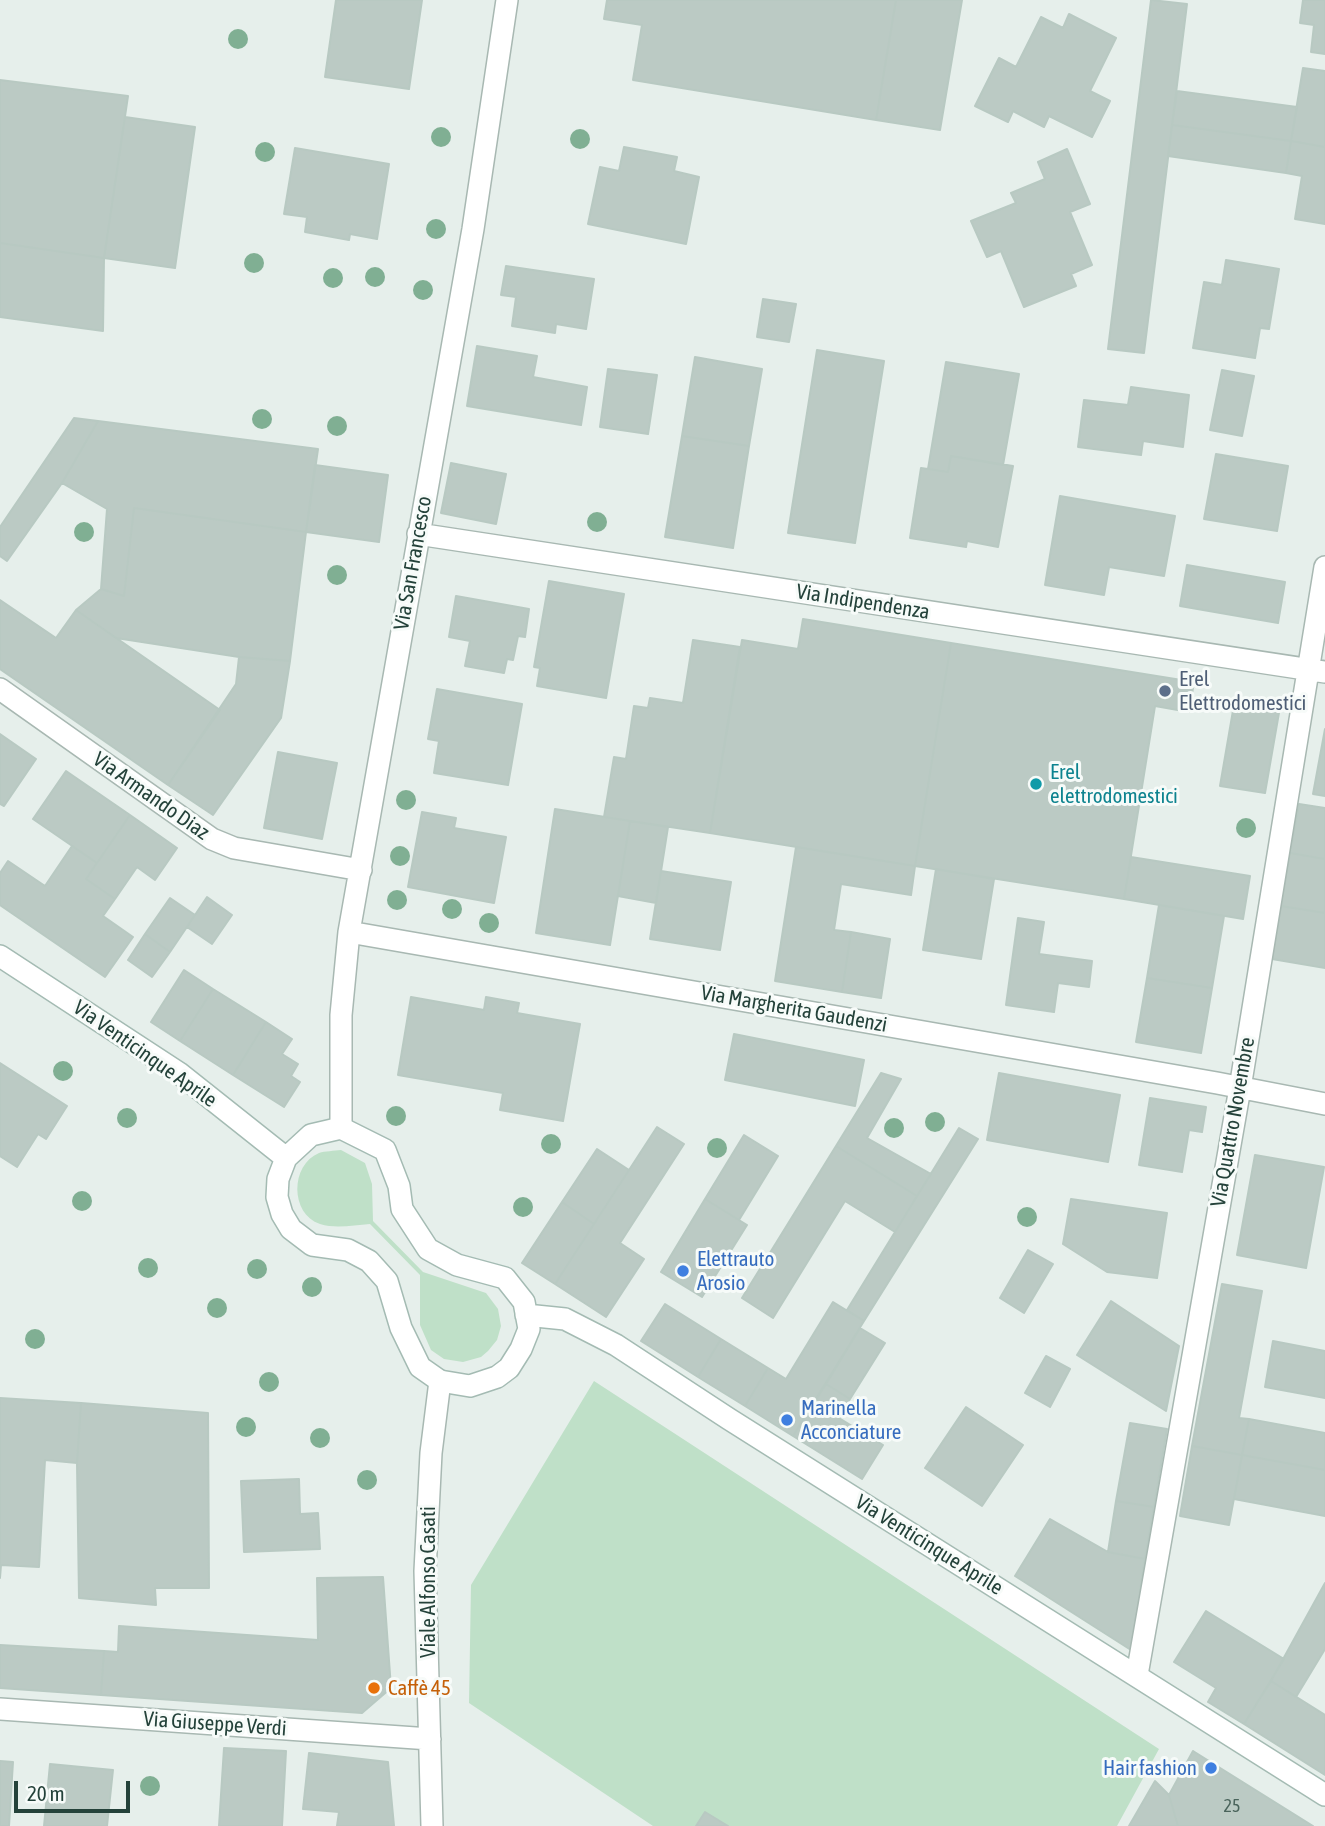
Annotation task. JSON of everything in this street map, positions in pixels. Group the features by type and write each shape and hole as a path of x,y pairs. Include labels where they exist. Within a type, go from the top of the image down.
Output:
{"street":[{"name":"Via San Francesco","path":"341,1128 341,1016 349,932 473,229 507,0"},
{"name":"Via Indipendenza","path":"418,534 1316,671"},
{"name":"Via Quattro Novembre","path":"1138,1675 1316,671 1325,567"},
{"name":"Via Armando Diaz","path":"0,689 212,839 234,848 361,870"},
{"name":"Via Margherita Gaudenzi","path":"349,932 1325,1104"},
{"name":"Via Venticinque Aprile","path":"0,956 178,1073 286,1158"},
{"path":"341,1128 385,1150 399,1186 402,1209 428,1249 457,1265 505,1278 524,1303 529,1329 522,1349 509,1368 497,1377 470,1386 440,1381 420,1367 401,1328 387,1281 369,1261 348,1250 312,1245 291,1229 282,1214 277,1197 278,1178 286,1158 311,1135 341,1128"},
{"name":"Via Venticinque Aprile","path":"526,1315 565,1319 616,1345 1325,1795"},
{"name":"Viale Alfonso Casati","path":"432,1826 425,1571 430,1453 440,1381"},
{"name":"Via Giuseppe Verdi","path":"0,1709 430,1739"}],"green space":[{"path":"341,1150 365,1163 372,1184 373,1221 423,1272 486,1293 498,1309 501,1326 497,1340 481,1357 463,1362 444,1359 431,1350 420,1325 420,1275 370,1224 320,1224 310,1219 303,1210 297,1189 303,1168 309,1159 319,1153"},
{"path":"594,1381 1159,1749 1117,1826 653,1826 469,1703 471,1585"}],"building":[{"path":"336,0 422,0 409,89 325,77"},
{"path":"607,0 896,0 876,120 633,80 642,25 604,19"},
{"path":"896,0 962,0 940,130 876,120"},
{"path":"1151,0 1187,4 1144,353 1108,349"},
{"path":"1303,0 1325,0 1325,54 1311,52 1314,25 1300,23"},
{"path":"1069,14 1116,38 1090,91 1110,101 1092,137 1049,116 1044,127 1013,111 1008,122 975,106 999,58 1016,67 1041,17 1063,28"},
{"path":"1303,68 1325,71 1325,147 1291,141"},
{"path":"0,80 128,96 104,258 0,243"},
{"path":"1177,91 1297,107 1291,141 1172,125"},
{"path":"125,117 195,127 175,268 104,258"},
{"path":"1172,125 1291,141 1286,173 1168,156"},
{"path":"1291,141 1325,147 1325,224 1295,219 1302,176 1286,173"},
{"path":"624,147 677,157 674,171 699,177 686,244 588,224 600,167 619,171"},
{"path":"295,148 389,164 377,239 350,234 349,240 305,232 307,217 284,214"},
{"path":"1067,149 1090,204 1070,212 1092,265 1071,274 1076,286 1024,307 1001,251 987,257 971,221 1016,203 1011,193 1045,179 1038,162"},
{"path":"0,243 104,258 103,331 0,317"},
{"path":"1226,260 1279,269 1269,329 1260,328 1255,358 1193,348 1204,282 1222,285"},
{"path":"506,266 594,279 586,329 556,324 555,333 512,326 516,297 501,295"},
{"path":"763,299 796,304 789,342 757,337"},
{"path":"477,346 537,356 533,377 587,387 581,425 467,406"},
{"path":"817,350 884,361 855,543 788,533"},
{"path":"695,357 762,369 749,446 682,436"},
{"path":"946,362 1019,374 1003,465 951,456 948,472 928,469"},
{"path":"608,369 657,375 648,434 600,427"},
{"path":"1222,370 1254,376 1242,436 1210,430"},
{"path":"1131,387 1189,395 1183,447 1143,441 1141,455 1078,447 1084,400 1128,405"},
{"path":"74,418 98,421 62,483 7,561 0,556 0,527"},
{"path":"98,421 318,449 306,532 134,508 124,596 101,589 107,509 62,483"},
{"path":"682,436 749,446 733,548 665,537"},
{"path":"1216,454 1288,466 1277,531 1204,519"},
{"path":"951,456 1013,466 998,547 967,541 966,547 910,538 921,468 948,472"},
{"path":"451,463 506,474 496,524 441,513"},
{"path":"315,465 388,475 379,542 306,532"},
{"path":"1060,496 1175,516 1164,576 1109,567 1104,595 1045,585"},
{"path":"134,508 306,532 290,661 239,657 116,638 76,610 101,589 124,596"},
{"path":"1187,565 1285,582 1278,623 1180,606"},
{"path":"549,581 624,594 606,698 537,686 540,668 534,667"},
{"path":"456,596 529,609 525,637 518,636 513,660 507,659 504,673 465,666 470,641 449,637"},
{"path":"0,600 56,638 76,610 220,710 168,785 0,669"},
{"path":"803,619 951,643 915,866 710,833 742,640 798,649"},
{"path":"693,640 740,647 710,833 604,817 614,757 626,759 634,706 648,708 650,698 683,703"},
{"name":"Erel elettrodomestici","path":"951,643 1194,682 1189,712 1155,706 1124,899 915,866"},
{"path":"239,657 290,661 281,718 213,815 168,785 236,684"},
{"path":"437,689 522,704 508,785 434,773 439,741 428,739"},
{"path":"1235,699 1280,707 1265,793 1220,786"},
{"path":"1325,729 1325,796 1313,794"},
{"path":"0,734 36,759 4,806 0,804"},
{"path":"278,752 337,763 322,839 264,828"},
{"path":"66,771 130,815 97,863 33,819"},
{"path":"1299,804 1325,808 1325,859 1290,853"},
{"path":"555,809 630,821 610,945 536,933"},
{"path":"422,812 456,818 454,828 506,837 494,903 408,887"},
{"path":"130,815 177,848 155,880 137,867 115,899 86,879"},
{"path":"630,821 668,827 656,903 618,896"},
{"path":"72,846 97,863 86,879 115,899 103,916 133,937 105,977 0,905 0,873 8,861 45,886"},
{"path":"796,847 915,866 911,895 841,884 834,930 851,932 842,992 775,981"},
{"path":"1290,853 1325,859 1325,913 1281,906"},
{"path":"1131,857 1250,876 1243,919 1124,899"},
{"path":"936,869 994,879 981,959 923,950"},
{"path":"661,871 731,882 720,950 650,939"},
{"path":"207,897 232,915 212,944 187,927"},
{"path":"170,898 195,915 170,952 145,934"},
{"path":"1159,905 1224,916 1212,988 1147,978"},
{"path":"1281,906 1325,913 1325,968 1272,959"},
{"path":"1018,918 1044,922 1039,954 1092,961 1089,987 1058,983 1054,1012 1006,1005"},
{"path":"851,932 890,939 881,998 842,992"},
{"path":"145,934 170,952 152,977 128,960"},
{"path":"184,970 213,989 180,1041 151,1022"},
{"path":"1147,978 1212,988 1201,1053 1136,1042"},
{"path":"213,989 266,1022 233,1075 180,1041"},
{"path":"411,997 484,1010 486,997 519,1003 517,1013 580,1024 563,1121 500,1110 503,1093 398,1075"},
{"path":"266,1022 292,1039 282,1054 298,1064 291,1076 300,1082 284,1107 233,1075"},
{"path":"734,1034 864,1060 855,1106 725,1080"},
{"path":"0,1063 67,1106 46,1139 38,1134 17,1167 0,1156"},
{"path":"881,1073 901,1079 867,1138 931,1174 917,1196 836,1146"},
{"path":"999,1073 1120,1095 1108,1162 987,1140"},
{"path":"1150,1098 1206,1107 1202,1132 1189,1130 1182,1172 1139,1165"},
{"path":"657,1127 684,1144 620,1243 644,1259 606,1317 555,1284"},
{"path":"959,1128 978,1139 864,1321 847,1310"},
{"path":"744,1135 778,1156 739,1220 705,1199"},
{"path":"836,1146 917,1196 895,1232 845,1201 773,1318 742,1298"},
{"path":"597,1149 629,1170 594,1224 562,1202"},
{"path":"1255,1155 1324,1167 1306,1268 1237,1255"},
{"path":"705,1199 747,1225 702,1297 661,1272"},
{"path":"1071,1199 1167,1213 1157,1278 1107,1272 1063,1244"},
{"path":"562,1202 594,1224 555,1284 522,1263"},
{"path":"1028,1250 1053,1264 1024,1313 1000,1298"},
{"path":"1222,1284 1262,1291 1239,1418 1249,1419 1242,1455 1192,1446"},
{"path":"1111,1301 1179,1346 1166,1411 1077,1355"},
{"path":"833,1302 864,1321 793,1436 745,1406 768,1368 786,1379"},
{"path":"665,1304 721,1339 698,1377 641,1341"},
{"path":"860,1328 885,1343 850,1399 826,1384"},
{"path":"721,1339 768,1368 745,1406 698,1377"},
{"path":"1273,1341 1325,1351 1325,1398 1265,1387"},
{"path":"1046,1356 1070,1369 1050,1407 1025,1393"},
{"path":"826,1384 850,1399 839,1418 883,1445 862,1479 793,1436"},
{"path":"0,1398 81,1403 77,1463 45,1460 39,1567 1,1565 0,1578"},
{"path":"81,1403 208,1413 209,1588 155,1588 156,1605 79,1598 77,1463"},
{"path":"966,1407 1023,1445 982,1506 925,1468"},
{"path":"1249,1419 1325,1433 1325,1470 1242,1455"},
{"path":"1130,1423 1167,1429 1154,1507 1116,1501"},
{"path":"1192,1446 1242,1455 1229,1525 1180,1516"},
{"path":"1242,1455 1325,1470 1325,1516 1234,1499"},
{"path":"299,1479 300,1514 318,1513 320,1549 244,1552 241,1481"},
{"path":"1116,1501 1154,1507 1145,1559 1108,1552"},
{"path":"1050,1519 1108,1552 1145,1559 1131,1650 1015,1576"},
{"path":"383,1577 391,1688 362,1713 101,1695 104,1651 118,1652 119,1626 318,1640 317,1578"},
{"path":"1325,1583 1325,1649 1296,1697 1271,1681"},
{"path":"1206,1611 1284,1659 1244,1724 1208,1702 1216,1688 1174,1662"},
{"path":"0,1645 104,1651 101,1695 0,1688"},
{"path":"1271,1681 1325,1715 1325,1775 1244,1724"},
{"path":"224,1748 286,1751 282,1826 219,1826"},
{"path":"1193,1751 1313,1826 1178,1826 1169,1795"},
{"path":"309,1753 388,1762 394,1826 337,1826 339,1812 303,1809"},
{"path":"0,1761 13,1762 9,1826 0,1826"},
{"path":"50,1764 113,1770 107,1826 44,1826"},
{"path":"1155,1781 1169,1795 1178,1826 1129,1826"},
{"path":"705,1812 728,1826 696,1826"}],"place":[{"name":"Erel Elettrodomestici","path":"1165,691"},
{"name":"Erel elettrodomestici","path":"1036,784"},
{"name":"Elettrauto Arosio","path":"683,1271"},
{"name":"Marinella Acconciature","path":"787,1420"},
{"name":"Caffè 45","path":"374,1688"},
{"name":"Hair fashion","path":"1211,1768"}]}
